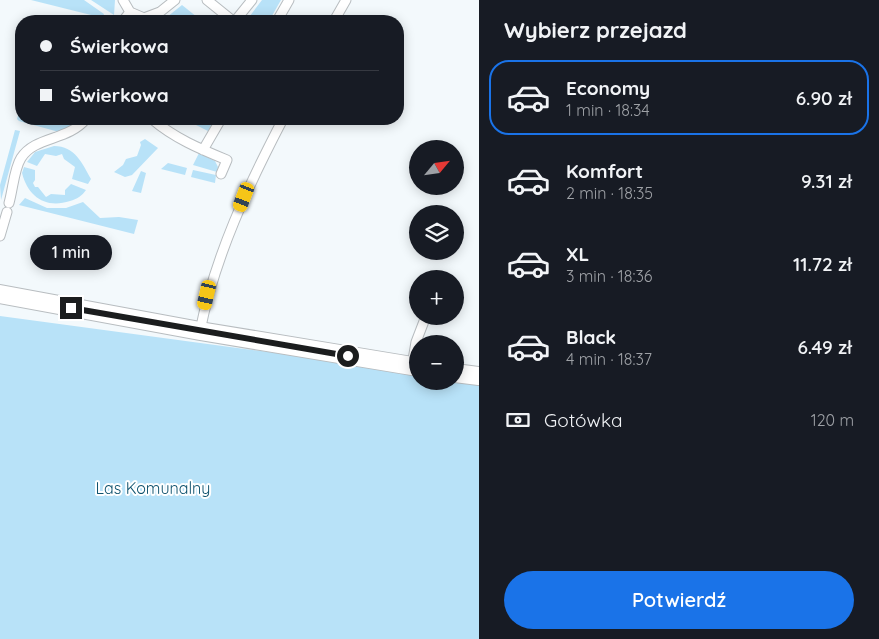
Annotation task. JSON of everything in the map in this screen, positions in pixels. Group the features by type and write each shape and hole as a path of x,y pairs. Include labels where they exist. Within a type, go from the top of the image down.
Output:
{"street":[{"path":"0,294 200,331 409,365"},
{"path":"464,374 479,376"}],"lane":[{"path":"123,0 130,12 137,15"},
{"path":"153,15 175,0"},
{"path":"207,0 226,15"},
{"path":"239,15 252,0"},
{"path":"280,15 289,0"},
{"path":"337,15 346,0"},
{"path":"0,236 20,159 28,150 41,143 71,133 80,125"},
{"path":"159,125 164,130 227,160 222,174"},
{"path":"204,150 219,125"},
{"path":"200,331 210,285 220,259 251,179 280,125"}],"green space":[{"path":"31,0 84,0 104,14 91,15"},
{"path":"91,0 115,0 114,15"},
{"path":"262,0 281,0 272,15 251,15"},
{"path":"182,5 194,15 170,15"},
{"path":"34,125 71,125 59,132"},
{"path":"196,125 211,125 208,131"},
{"path":"15,130 20,131 1,200 0,185"},
{"path":"145,139 158,148 132,175 125,177 114,172 123,165 126,159 137,156 141,145 140,142"},
{"path":"54,146 73,152 91,179 88,184 72,179 75,167 64,159 62,154 56,156 45,154 37,166 27,162 35,152"},
{"path":"199,153 215,161 218,167 217,172 193,165"},
{"path":"168,163 187,168 185,175 161,169"},
{"path":"24,167 35,170 35,180 33,183 46,197 51,194 65,195 65,190 71,184 86,190 79,197 70,201 61,203 46,202 33,195 29,189 22,173"},
{"path":"193,170 216,175 215,183 191,177"},
{"path":"141,171 146,173 141,193 132,191"},
{"path":"25,198 47,208 66,208 83,202 100,218 119,217 138,220 134,234 19,205"},
{"name":"Las Komunalny","path":"0,316 409,371 409,390 464,390 464,381 479,381 479,639 0,639"}],"route":[{"path":"71,308 348,356"}]}
